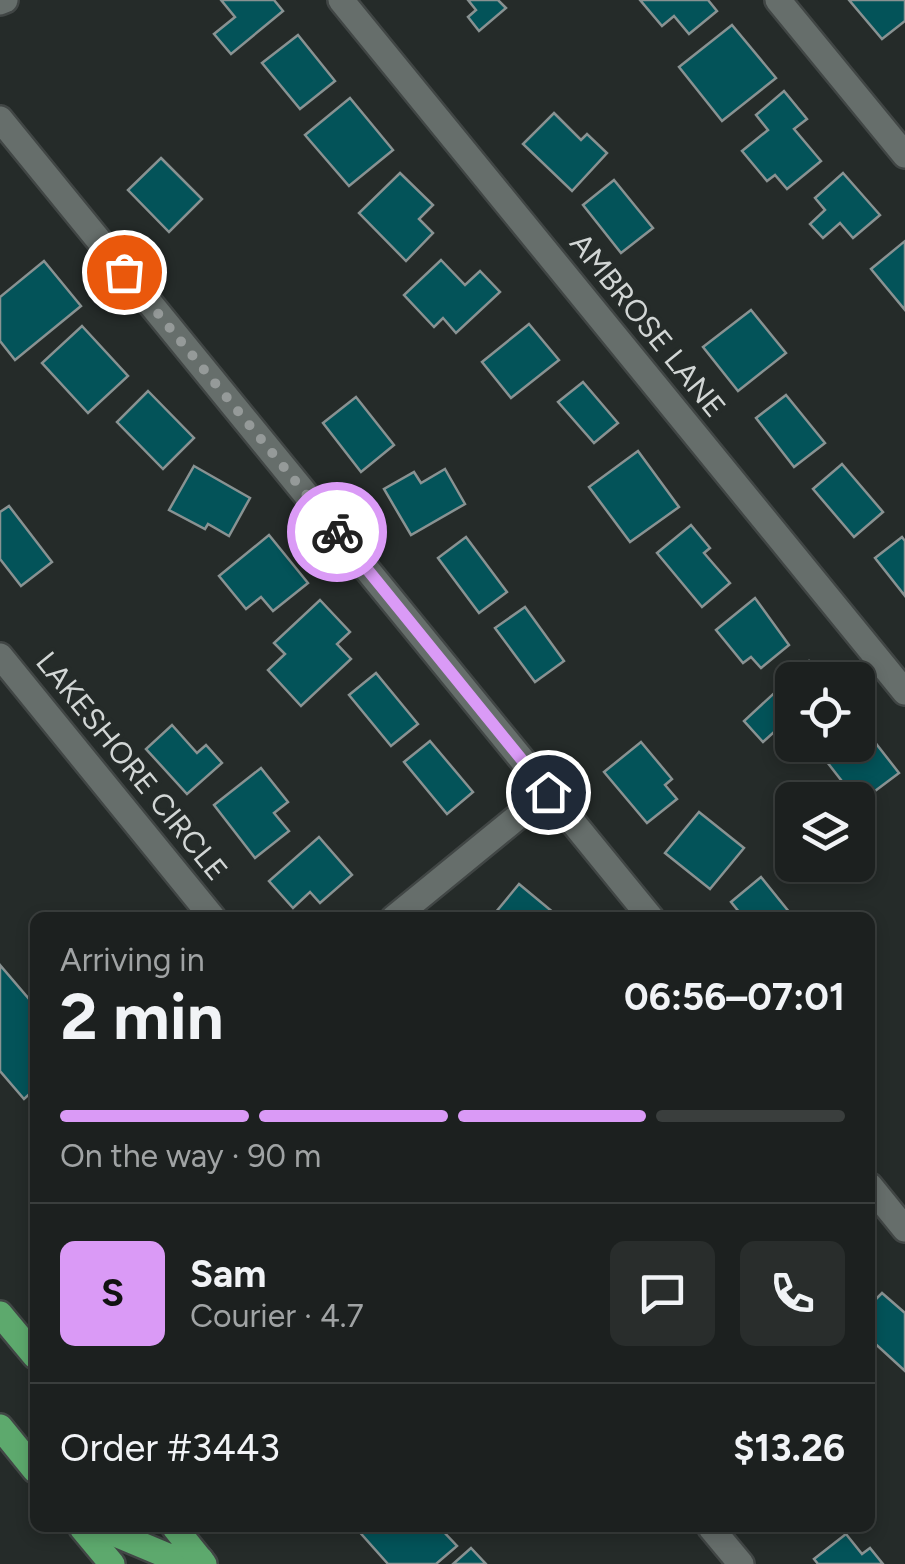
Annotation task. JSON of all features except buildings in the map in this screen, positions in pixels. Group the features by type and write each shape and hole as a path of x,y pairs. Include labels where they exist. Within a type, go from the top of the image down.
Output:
{"main road":[{"path":"0,1314 30,1350"},
{"path":"0,1427 30,1464"},
{"path":"85,1532 112,1564"},
{"path":"111,1532 168,1556 203,1562"},
{"path":"178,1532 203,1562"}],"street":[{"name":"AMBROSE LANE","path":"340,0 905,692"},
{"path":"778,0 905,155"},
{"path":"0,120 646,912"},
{"name":"LAKESHORE CIRCLE","path":"0,656 208,912"},
{"path":"401,912 548,792"},
{"path":"875,1192 905,1229"},
{"path":"714,1532 740,1564"}],"way so far":[{"path":"124,272 337,532"}],"route":[{"path":"337,532 548,792"}]}
